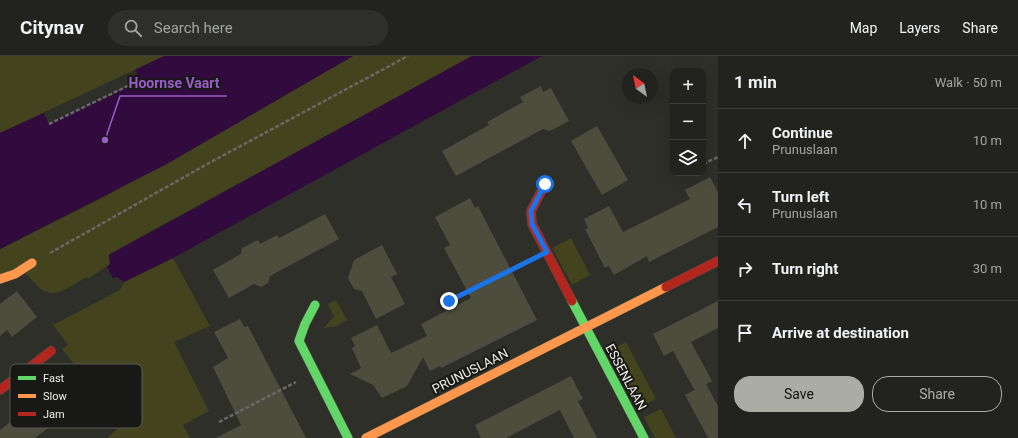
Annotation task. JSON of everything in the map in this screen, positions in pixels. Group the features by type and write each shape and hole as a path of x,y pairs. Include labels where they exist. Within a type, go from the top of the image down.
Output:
{"street":[{"path":"545,184 531,211 532,224 586,328"},
{"name":"PRUNUSLAAN","path":"366,438 718,261"},
{"path":"0,279 15,274 32,263"},
{"path":"315,305 305,324 299,341 348,438"},
{"name":"ESSENLAAN","path":"586,328 644,438"},
{"path":"34,364 51,351"},
{"path":"0,390 10,382"}],"path":[{"path":"32,263 208,163 408,56"},
{"path":"49,124 140,80"},
{"path":"706,163 718,157"},
{"path":"449,301 547,252"},
{"path":"219,422 314,373"}],"shaded area":[{"path":"0,56 164,56 0,133"},
{"path":"164,56 353,56 167,164 0,249 0,133 44,113 49,124 140,81 135,70"},
{"path":"353,56 472,56 109,254 110,264 88,279 87,277 68,288 54,293 41,289 26,273 0,274 0,249 102,198"},
{"path":"472,56 542,56 173,258 124,282 117,277 113,278 107,267 110,264 109,255"},
{"path":"571,238 590,275 572,285 552,248"},
{"path":"173,258 210,326 174,342 209,411 183,425 190,438 107,438 119,428 142,428 142,364 74,364 62,349 68,345 53,325 120,290 124,282"},
{"path":"336,300 347,320 337,326 324,328 334,316 328,304"},
{"path":"626,342 656,399 639,408 609,351"},
{"path":"661,409 676,438 655,438 644,417"}],"pier":[{"path":"135,70 140,80 49,124 44,113 46,112 50,121 138,80 133,71"}],"building":[{"path":"541,86 543,92 551,88 569,121 550,131 543,129 456,176 442,151 489,125 487,122 523,102 520,97"},
{"path":"597,126 628,180 602,195 571,141"},
{"path":"710,177 718,192 718,227 649,262 647,256 614,275 609,266 605,268 585,229 588,228 584,219 609,206 623,232 690,199 685,190"},
{"path":"470,198 475,208 478,206 537,320 441,368 440,366 430,371 423,357 407,386 382,398 373,385 350,374 361,368 352,348 355,346 351,338 377,325 391,353 427,336 421,324 471,298 444,248 450,245 435,217"},
{"path":"325,214 339,239 270,276 268,283 261,287 254,284 229,298 213,270 241,254 242,248 258,240 260,244 277,235 279,238"},
{"path":"382,245 397,274 391,277 405,304 376,319 362,291 354,289 348,278 354,260"},
{"path":"17,291 37,317 12,337 7,330 0,336 0,304"},
{"path":"718,301 718,328 691,342 712,381 706,384 718,406 718,438 708,438 685,395 696,389 694,389 673,351 664,356 653,334"},
{"path":"240,319 244,327 248,326 306,438 216,438 241,425 213,367 228,358 214,332"},
{"path":"571,376 583,399 578,401 597,438 574,438 560,410 506,438 481,438 475,425"},
{"path":"10,422 10,428 48,428 35,438 0,438 0,430"}],"traffic: fast":[{"path":"572,301 644,438"},
{"path":"315,305 305,324 299,341 348,438"}],"traffic: slow":[{"path":"0,279 15,274 32,263"},
{"path":"366,438 666,287"}],"traffic: jam":[{"path":"545,184 531,211 532,224 572,301"},
{"path":"666,287 718,261"},
{"path":"34,364 51,351"},
{"path":"0,390 10,382"}],"place":[{"name":"Hoornse Vaart","path":"105,140"}],"route":[{"path":"449,301 547,252 532,224 531,211 545,184"}]}
